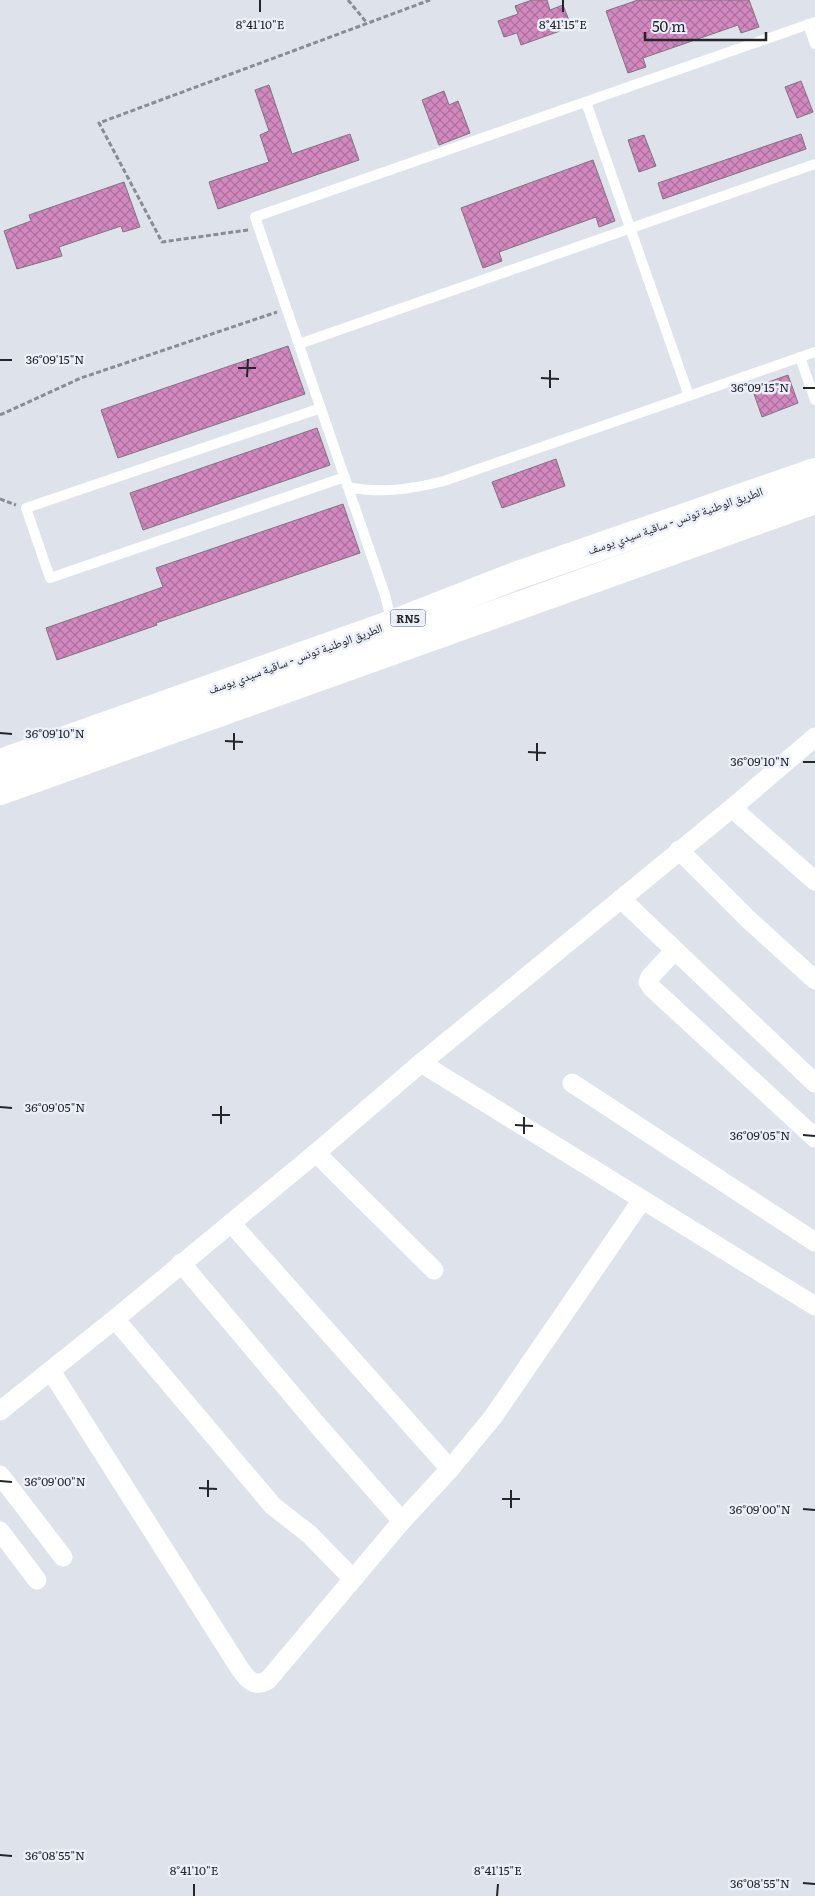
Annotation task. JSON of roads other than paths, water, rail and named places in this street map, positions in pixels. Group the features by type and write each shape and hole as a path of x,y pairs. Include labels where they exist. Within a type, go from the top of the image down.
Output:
{"main road":[{"name":"الطريق الوطنية تونس - ساقية سيدي يوسف","path":"0,791 396,636 515,576 815,472"},
{"name":"الطريق الوطنية تونس - ساقية سيدي يوسف","path":"0,763 815,500"}],"street":[{"path":"0,1411 316,1153 421,1063 732,808 815,737"},
{"path":"732,808 815,881"},
{"path":"679,850 748,919 815,980"},
{"path":"621,899 815,1083"},
{"path":"675,950 650,977 648,982 652,988 815,1138"},
{"path":"421,1063 815,1306"},
{"path":"572,1083 815,1242"},
{"path":"316,1153 434,1270"},
{"path":"51,1371 248,1680 254,1684 263,1683 268,1680 402,1521 450,1469 498,1409 642,1200"},
{"path":"231,1223 450,1469"},
{"path":"181,1263 320,1428 402,1521"},
{"path":"115,1319 272,1506 309,1534 353,1579"},
{"path":"0,1476 63,1557"},
{"path":"0,1531 37,1580"}],"lane":[{"path":"396,636 385,595 347,482 255,217 812,23 815,44"},
{"path":"586,102 689,396"},
{"path":"299,344 815,164"},
{"path":"321,408 26,508 50,578 347,482 364,490 390,490 413,489 444,481 815,352"},
{"path":"800,357 815,400"}]}
